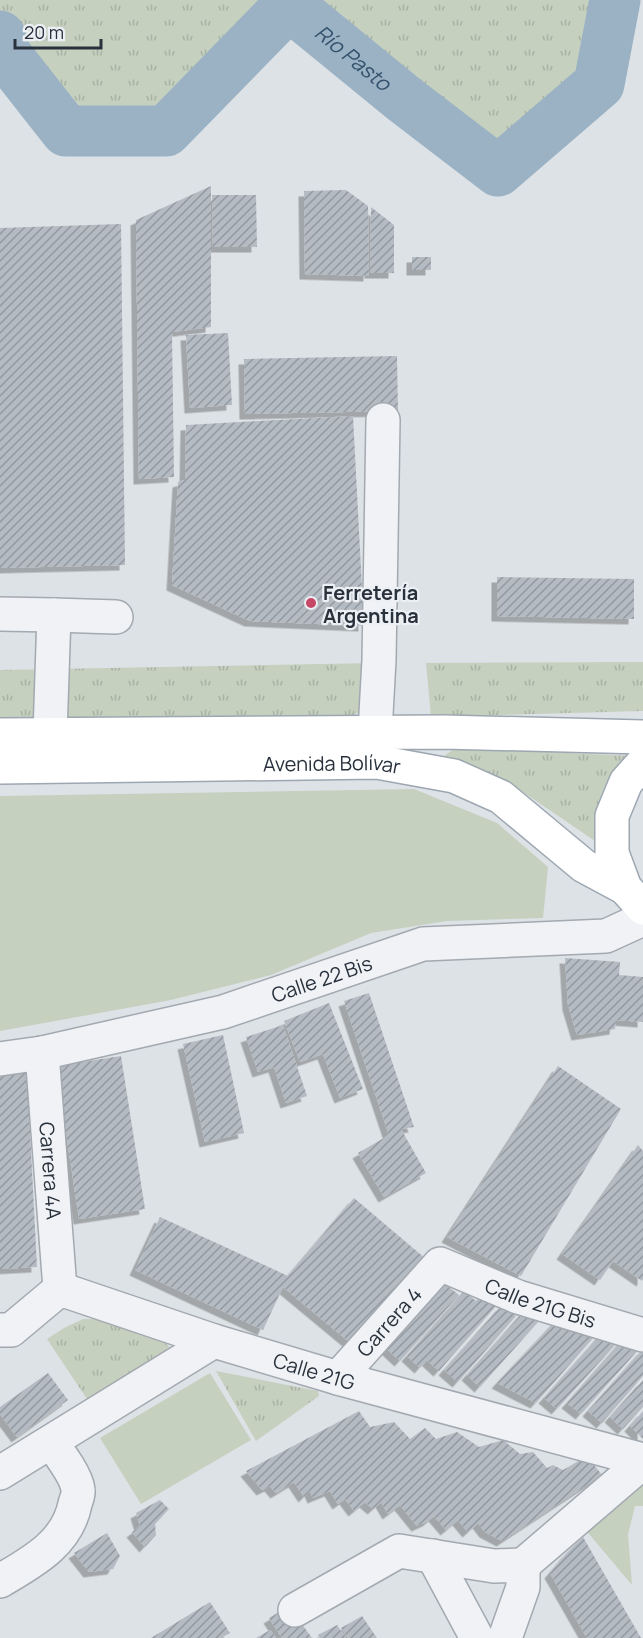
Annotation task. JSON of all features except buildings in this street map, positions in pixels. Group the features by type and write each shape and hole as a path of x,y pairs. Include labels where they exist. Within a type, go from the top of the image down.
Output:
{"main road":[{"name":"Avenida Bolívar","path":"0,735 444,732 643,736"},
{"name":"Avenida Bolívar","path":"0,767 377,762 454,776 501,796 584,866 634,898"},
{"path":"634,898 612,854 612,816 626,782 643,763"}],"street":[{"path":"375,732 379,660 383,420"},
{"path":"0,614 116,617"},
{"path":"50,734 54,615"},
{"name":"Calle 22 Bis","path":"0,1059 42,1053 223,1012 423,944 606,936 643,919"},
{"name":"Carrera 4A","path":"42,1053 60,1289"},
{"name":"Calle 21G Bis","path":"440,1264 518,1298 643,1335"},
{"name":"Carrera 4","path":"338,1378 440,1264"},
{"path":"0,1330 11,1330 60,1289"},
{"name":"Calle 21G","path":"60,1289 214,1341 338,1378 643,1461"},
{"path":"0,1473 214,1341"},
{"path":"0,1581 31,1562 62,1537 73,1516 78,1491 68,1466 51,1442"},
{"path":"295,1611 399,1551 494,1566 523,1565 643,1461"},
{"path":"433,1556 477,1638"},
{"path":"505,1638 523,1587 523,1565"}],"green space":[{"path":"0,0 615,0 599,84 498,171 289,6 166,131 66,131 0,38"},
{"path":"643,662 643,711 431,717 426,663"},
{"path":"374,663 373,705 352,716 0,720 0,670"},
{"path":"455,748 634,756 615,772 605,786 597,814 595,841 517,788 474,767 444,756"},
{"path":"414,789 497,823 548,867 543,918 447,921 371,933 271,975 171,1000 0,1031 0,796"},
{"path":"83,1319 101,1319 156,1333 172,1350 89,1402 47,1339"},
{"path":"216,1371 318,1391 319,1396 256,1441"},
{"path":"210,1373 251,1440 141,1504 100,1438"},
{"path":"643,1477 643,1506 635,1506 628,1534 632,1585 584,1528"}],"waterway":[{"name":"Río Pasto","path":"0,36 4,52 66,131 166,131 289,5 404,99 498,171 599,84 615,0"}],"place":[{"name":"Ferretería Argentina","path":"311,603"}]}
